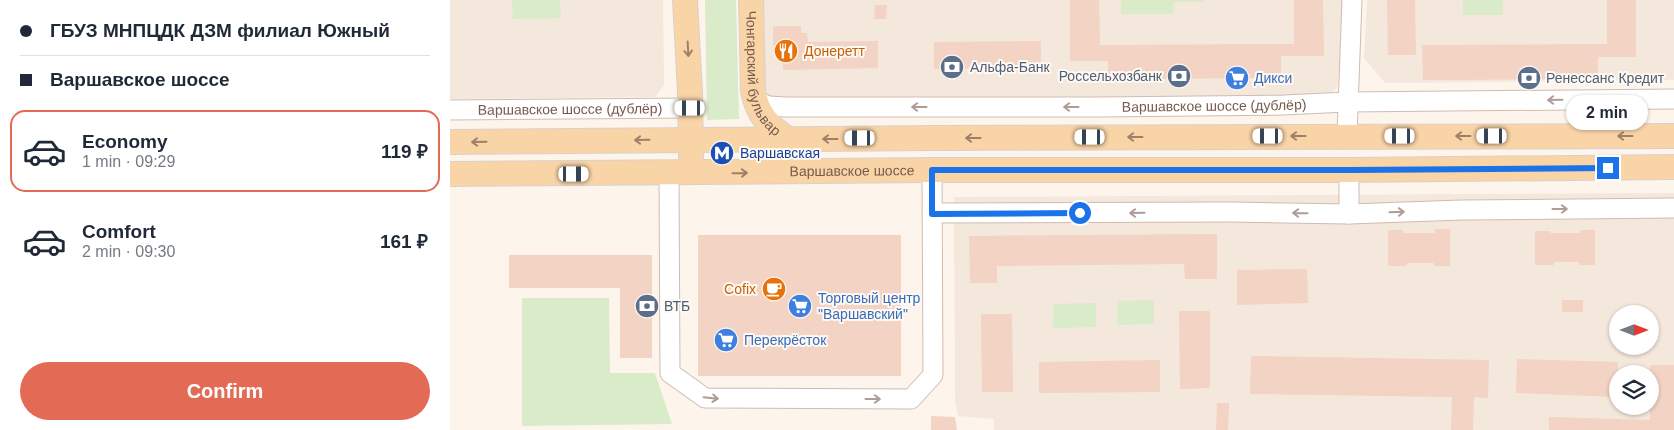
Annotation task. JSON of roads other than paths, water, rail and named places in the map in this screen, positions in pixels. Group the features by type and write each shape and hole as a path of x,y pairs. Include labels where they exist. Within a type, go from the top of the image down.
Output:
{"main road":[{"path":"680,174 690,139 685,0"},
{"name":"Чонгарский бульвар","path":"751,0 753,91 755,101 763,118 774,130 788,139"},
{"path":"450,142 690,139 1674,136"},
{"name":"Варшавское шоссе","path":"450,174 1674,167"}],"street":[{"path":"1347,136 1352,0"},
{"name":"Варшавское шоссе (дублёр)","path":"755,101 769,106 785,107 968,108 1284,106 1347,102 1674,99"},
{"name":"Варшавское шоссе (дублёр)","path":"450,110 690,108"},
{"path":"680,174 670,373 705,398 911,398 933,375 932,170"},
{"path":"1349,170 1349,214"},
{"path":"932,214 1231,212 1349,214 1462,210 1674,208"}],"place":[{"name":"Донеретт","path":"786,51"},
{"name":"Альфа-Банк","path":"952,67"},
{"name":"Россельхозбанк","path":"1179,76"},
{"name":"Дикси","path":"1237,78"},
{"name":"Ренессанс Кредит","path":"1529,78"},
{"name":"Варшавская","path":"722,153"},
{"name":"Cofix","path":"774,289"},
{"name":"ВТБ","path":"647,306"},
{"name":"Торговый центр \"Варшавский\"","path":"800,306"},
{"name":"Перекрёсток","path":"726,340"}]}
